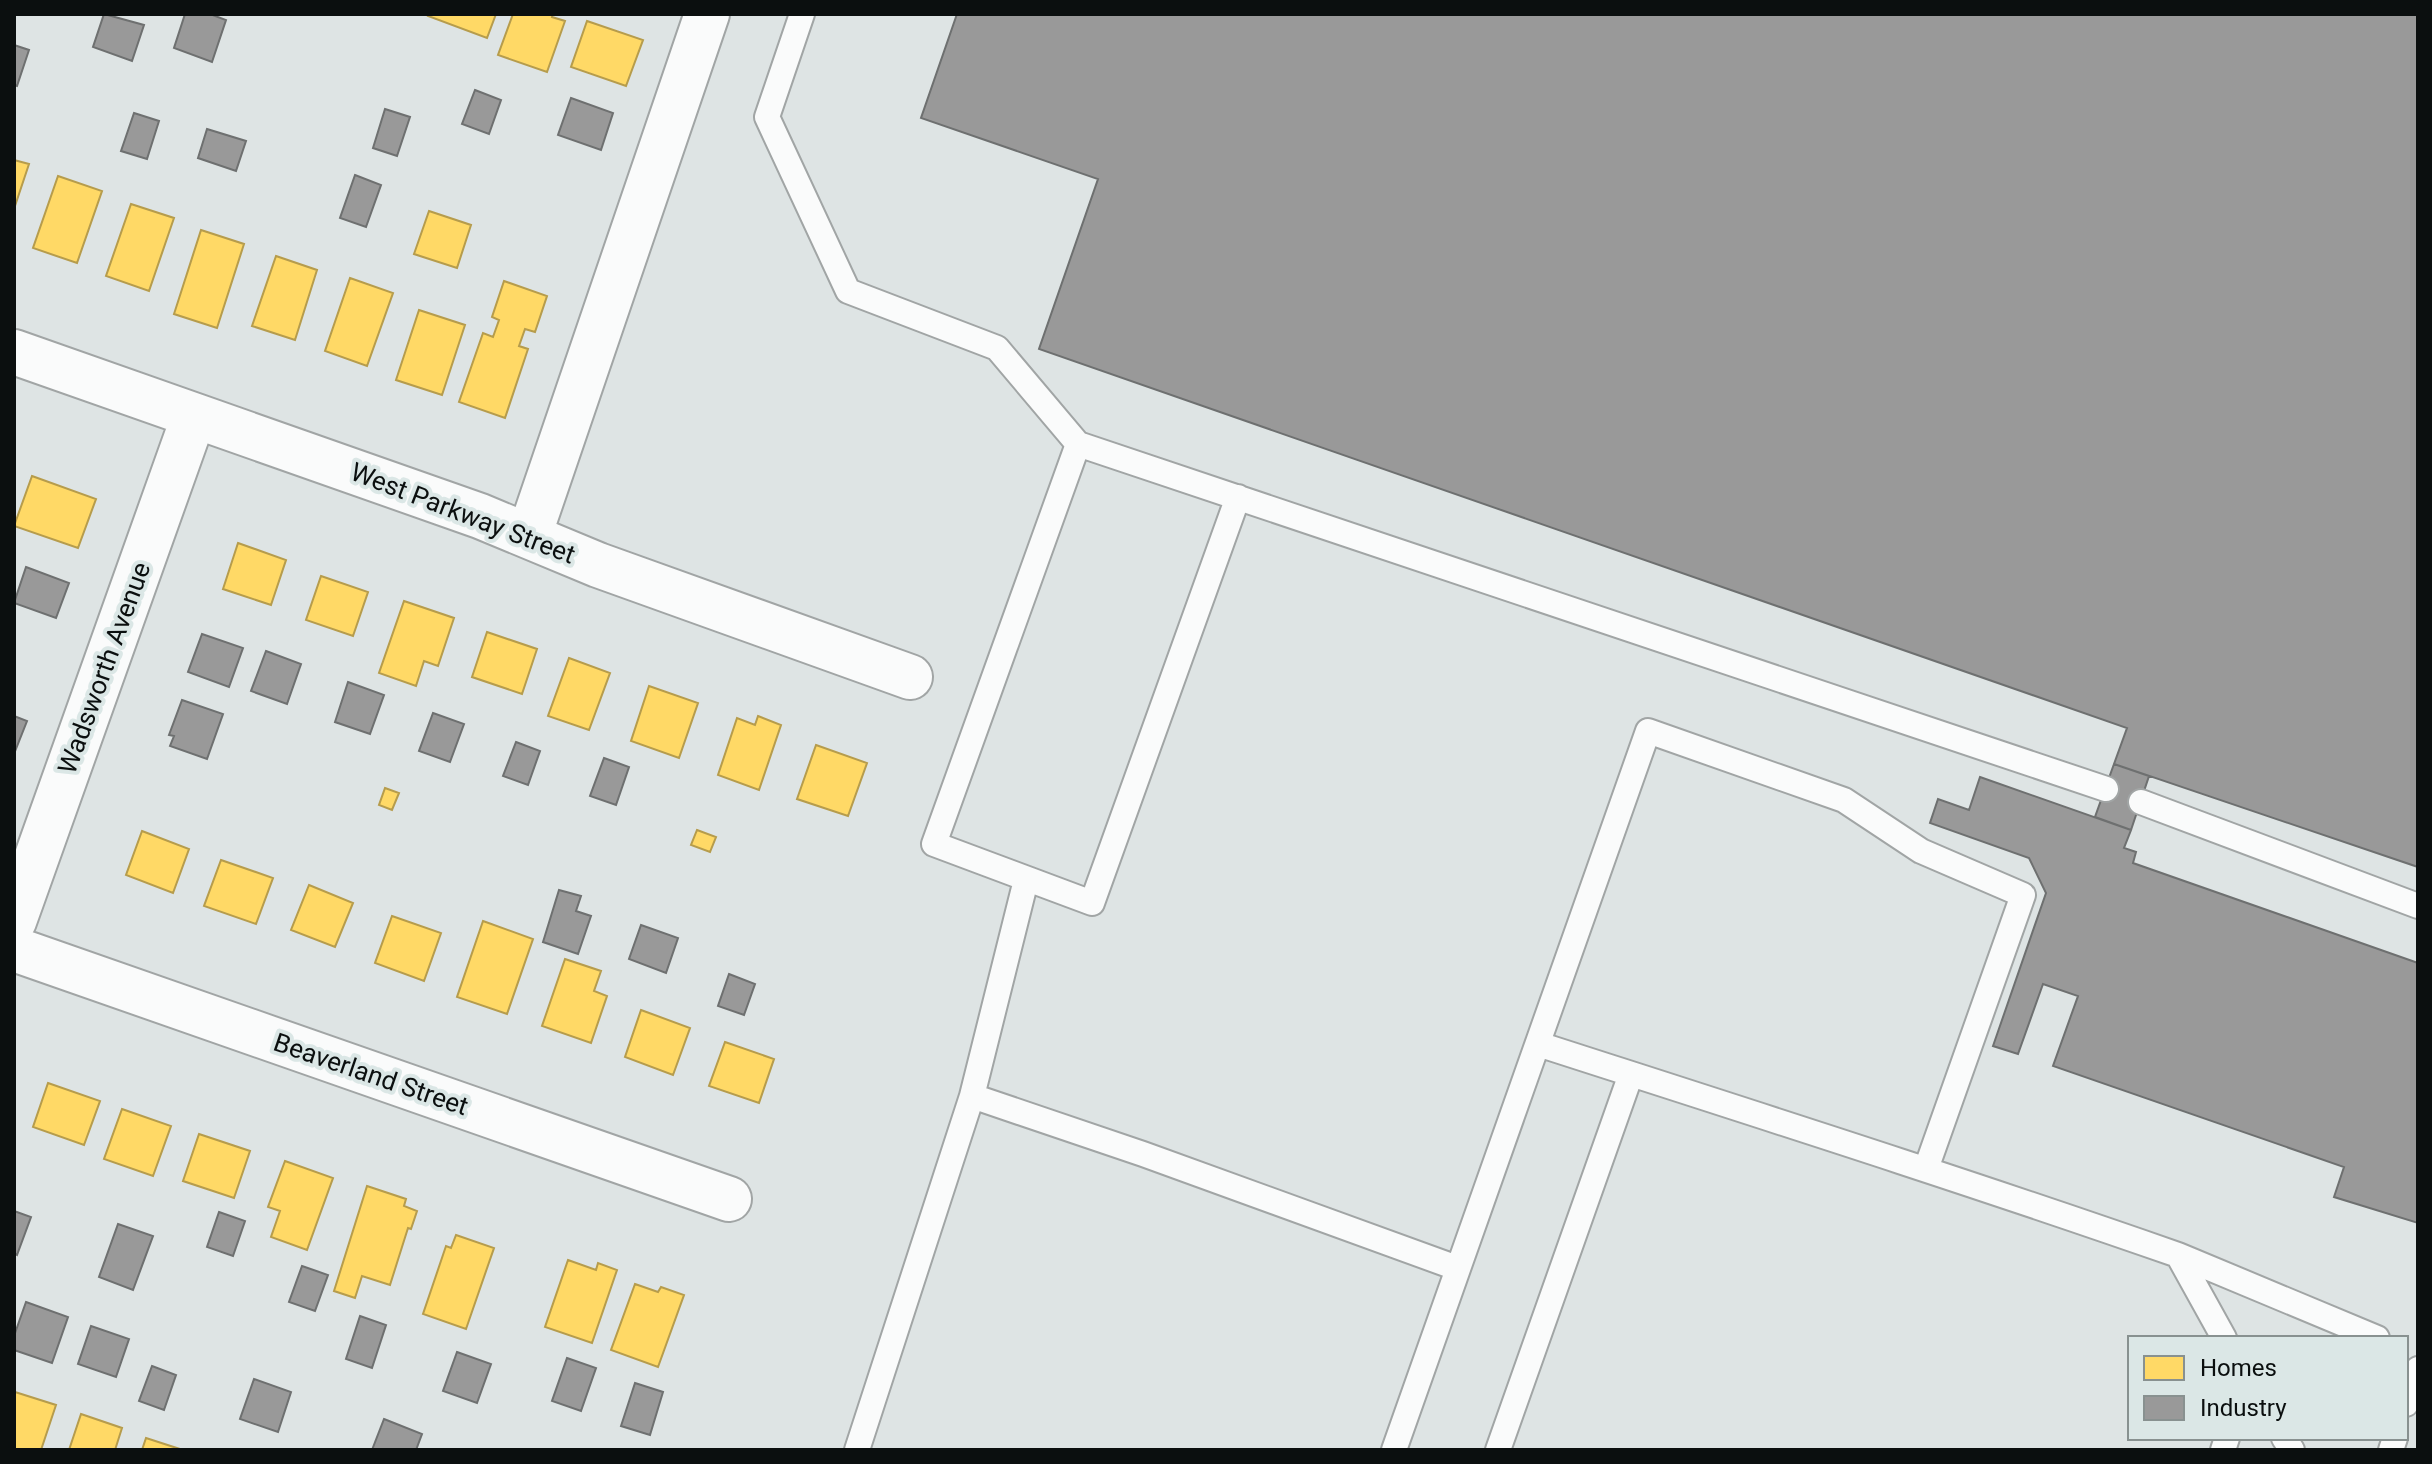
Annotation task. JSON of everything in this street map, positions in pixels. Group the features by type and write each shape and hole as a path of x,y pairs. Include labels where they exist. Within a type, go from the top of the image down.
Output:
{"street":[{"path":"529,536 707,14"},
{"name":"West Parkway Street","path":"14,352 465,510 598,565 910,677"},
{"name":"Wadsworth Avenue","path":"14,921 194,416"},
{"name":"Beaverland Street","path":"14,949 729,1199"}],"lane":[{"path":"802,14 767,117 848,291 997,348 1078,444 2106,789"},
{"path":"1078,444 934,844 1092,903 1238,497"},
{"path":"1394,1450 1648,731 1844,800 1921,851 2023,895 1926,1169"},
{"path":"2141,802 2418,906"},
{"path":"857,1450 972,1096 1026,880"},
{"path":"1538,1044 1926,1169 2178,1255 2372,1336"},
{"path":"1498,1450 1631,1074"},
{"path":"972,1096 1143,1154 1457,1268"},
{"path":"2178,1255 2223,1336"},
{"path":"2408,1398 2418,1369"}],"building: Homes":[{"path":"429,14 496,14 487,38"},
{"path":"513,14 553,14 552,17 565,21 547,72 498,55"},
{"path":"587,21 643,40 626,86 571,67"},
{"path":"14,160 29,164 14,209"},
{"path":"58,176 102,191 77,263 33,248"},
{"path":"131,204 174,218 149,291 106,276"},
{"path":"429,211 471,225 457,268 414,254"},
{"path":"201,230 244,244 217,328 174,314"},
{"path":"276,256 317,270 295,340 252,326"},
{"path":"350,278 393,293 367,366 325,351"},
{"path":"504,281 547,296 535,332 525,329 519,346 528,349 505,418 459,402 483,333 493,337 499,320 492,317"},
{"path":"419,310 465,325 442,395 396,380"},
{"path":"32,476 96,499 78,548 14,526"},
{"path":"238,543 286,560 271,605 223,589"},
{"path":"321,576 368,592 353,636 306,620"},
{"path":"404,601 454,618 438,666 424,661 416,686 379,673"},
{"path":"487,632 537,649 522,694 472,677"},
{"path":"569,658 610,673 589,730 548,716"},
{"path":"649,686 698,703 679,758 631,741"},
{"path":"758,716 781,725 759,790 718,775 737,718 755,725"},
{"path":"816,745 867,763 848,816 797,799"},
{"path":"385,788 399,793 392,810 379,805"},
{"path":"697,830 716,837 710,852 691,845"},
{"path":"142,831 189,849 173,893 126,875"},
{"path":"221,860 273,878 256,924 204,906"},
{"path":"309,885 353,903 335,947 291,930"},
{"path":"392,916 441,933 424,981 375,963"},
{"path":"483,921 533,939 507,1014 457,997"},
{"path":"565,959 601,971 594,991 607,996 591,1043 542,1026"},
{"path":"641,1010 690,1028 673,1075 625,1057"},
{"path":"725,1042 774,1059 759,1103 709,1086"},
{"path":"48,1083 100,1101 84,1145 33,1127"},
{"path":"122,1109 171,1126 153,1176 104,1159"},
{"path":"199,1134 250,1151 234,1198 183,1181"},
{"path":"285,1161 333,1178 307,1250 271,1237 280,1211 268,1207"},
{"path":"367,1186 406,1199 404,1206 417,1211 411,1229 408,1228 390,1285 362,1276 355,1298 334,1291"},
{"path":"456,1235 494,1248 466,1329 423,1314 446,1246 451,1248"},
{"path":"568,1260 596,1270 598,1263 617,1270 592,1343 545,1327"},
{"path":"635,1284 658,1292 661,1287 684,1295 658,1367 611,1350"},
{"path":"15,1392 56,1405 41,1450 14,1450"},
{"path":"81,1414 122,1428 115,1450 69,1450"},
{"path":"146,1438 183,1450 142,1450"}],"building: Industry":[{"path":"104,14 144,25 132,61 93,47"},
{"path":"185,14 210,14 226,20 212,62 174,48"},
{"path":"957,14 2418,14 2418,867 2114,764 2127,728 1039,349 1098,179 921,118"},
{"path":"14,45 29,50 17,86 14,85"},
{"path":"475,90 501,100 489,134 462,124"},
{"path":"571,98 613,113 601,150 558,135"},
{"path":"385,109 410,117 397,156 373,148"},
{"path":"134,113 159,121 147,159 121,151"},
{"path":"207,129 246,141 236,171 198,158"},
{"path":"355,175 381,185 366,227 340,218"},
{"path":"26,567 69,583 56,618 14,603"},
{"path":"202,634 243,648 229,687 188,672"},
{"path":"266,651 301,664 287,704 251,691"},
{"path":"348,682 384,695 370,734 335,722"},
{"path":"182,700 223,714 207,759 170,746 174,736 169,735"},
{"path":"433,713 464,724 450,762 419,751"},
{"path":"14,716 27,721 14,754"},
{"path":"516,742 540,751 528,785 503,776"},
{"path":"604,758 629,767 616,805 590,796"},
{"path":"2114,764 2149,776 2131,830 2095,817"},
{"path":"1980,777 2131,830 2124,848 2136,852 2133,863 2418,963 2418,1223 2334,1197 2344,1167 2053,1066 2078,996 2043,984 2018,1054 1993,1046 2046,893 2029,858 1930,823 1938,799 1969,810"},
{"path":"559,890 581,896 576,911 591,916 578,954 543,942"},
{"path":"641,925 678,938 666,973 629,959"},
{"path":"729,974 755,984 744,1015 718,1006"},
{"path":"14,1211 31,1217 17,1255 14,1253"},
{"path":"219,1212 245,1221 233,1256 207,1247"},
{"path":"118,1224 153,1236 133,1290 99,1277"},
{"path":"302,1266 328,1275 315,1311 289,1302"},
{"path":"26,1302 68,1317 52,1363 14,1350 14,1336"},
{"path":"360,1316 386,1325 372,1368 346,1359"},
{"path":"91,1326 129,1339 116,1377 78,1364"},
{"path":"457,1352 491,1364 477,1403 443,1391"},
{"path":"567,1358 596,1368 581,1411 552,1401"},
{"path":"152,1366 176,1375 164,1410 139,1401"},
{"path":"254,1379 291,1392 278,1432 240,1419"},
{"path":"635,1383 663,1392 650,1435 621,1426"},
{"path":"384,1419 422,1434 416,1450 372,1450"}]}
